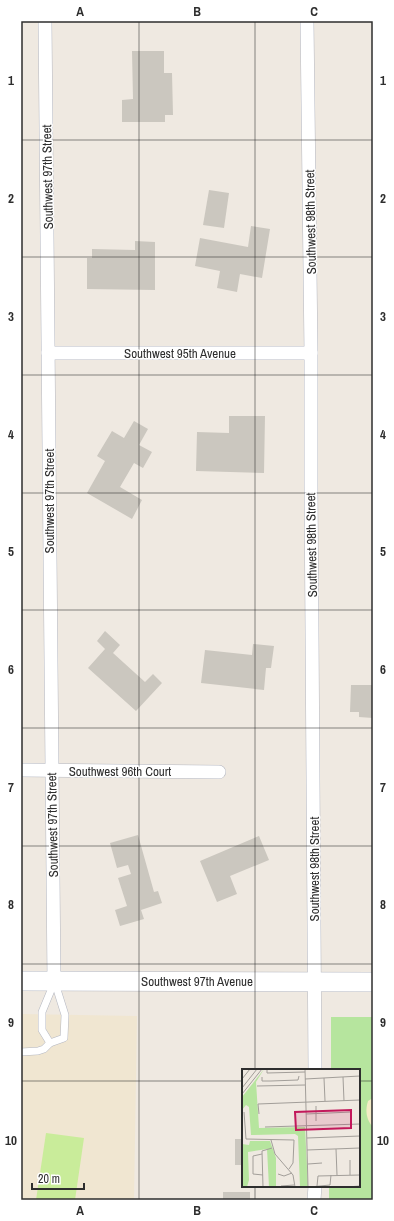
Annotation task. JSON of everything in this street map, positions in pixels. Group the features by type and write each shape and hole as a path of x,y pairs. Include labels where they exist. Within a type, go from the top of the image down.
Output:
{"street":[{"name":"Southwest 97th Street","path":"45,21 54,981"},
{"name":"Southwest 98th Street","path":"307,21 311,353 315,1069"},
{"name":"Southwest 95th Avenue","path":"48,353 311,353"},
{"name":"Southwest 96th Court","path":"21,770 219,772"},
{"name":"Southwest 97th Avenue","path":"21,981 373,982"},
{"path":"314,1187 314,1200"}],"lane":[{"path":"50,1043 42,1030 42,1012 54,981"},
{"path":"21,1052 38,1051 44,1049 50,1043 64,1038 64,1015 54,981"}],"shaded area":[{"path":"21,1014 137,1016 134,1200 21,1200"}],"green space":[{"path":"331,1017 373,1017 373,1200 329,1200 329,1187 360,1187 360,1069 331,1069"},
{"path":"46,1133 84,1138 75,1200 36,1200"}],"sand":[{"path":"373,1098 373,1127 369,1121 366,1111 368,1101"}],"building":[{"path":"132,51 164,51 164,73 172,73 173,115 165,115 165,122 122,122 122,100 133,99"},
{"path":"209,190 229,193 224,228 203,225"},
{"path":"251,226 270,229 262,278 240,274 237,292 217,288 220,271 195,266 200,238 248,247"},
{"path":"135,241 155,242 155,290 87,289 87,258 92,258 92,249 135,250"},
{"path":"229,416 265,416 264,473 196,471 197,432 229,433"},
{"path":"134,421 148,429 139,445 152,452 143,468 134,463 120,487 142,500 132,519 87,493 105,461 97,456 112,431 124,438"},
{"path":"105,631 120,645 113,653 145,682 153,674 162,683 136,711 88,668 105,649 97,641"},
{"path":"253,644 274,646 271,668 266,668 264,690 201,683 205,650 252,655"},
{"path":"351,685 373,685 373,718 359,717 359,712 350,712"},
{"path":"138,835 154,892 158,891 162,903 141,910 144,919 120,926 115,910 127,906 118,878 131,874 128,865 117,868 110,843"},
{"path":"259,836 269,860 230,876 237,894 217,902 200,861"},
{"path":"235,1139 242,1139 242,1165 235,1165"},
{"path":"223,1192 250,1192 250,1200 223,1200"}]}
